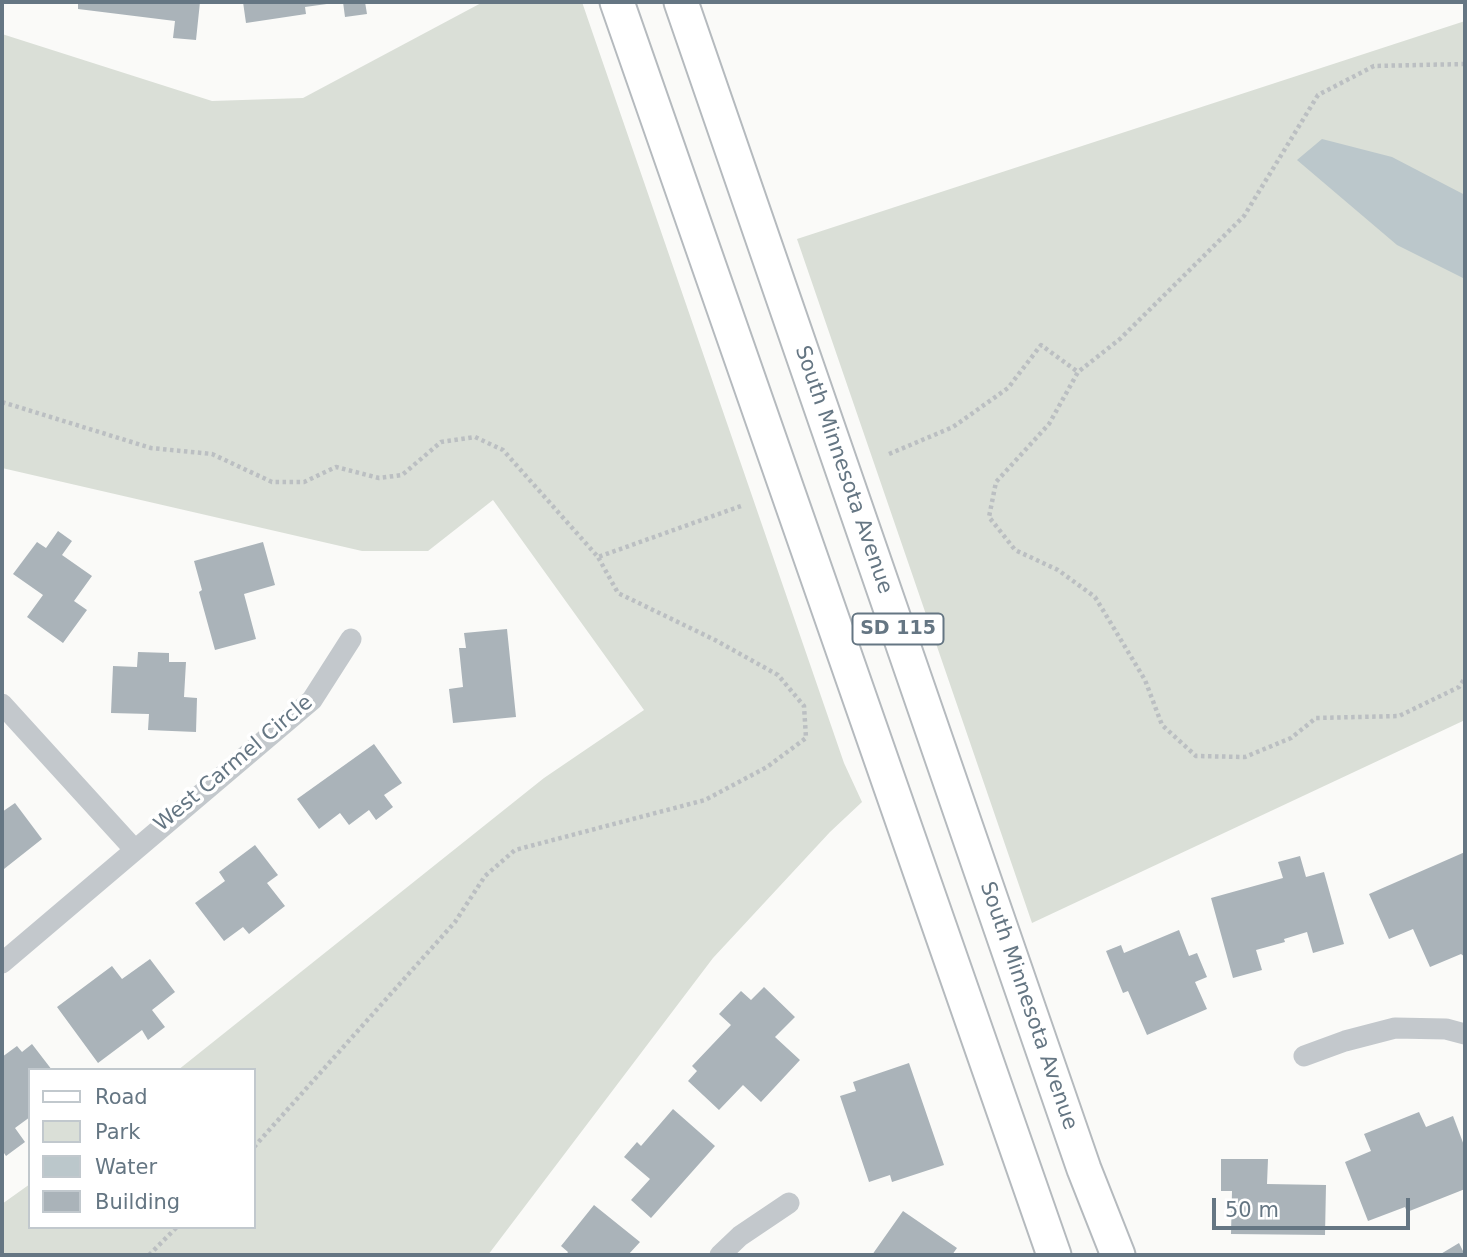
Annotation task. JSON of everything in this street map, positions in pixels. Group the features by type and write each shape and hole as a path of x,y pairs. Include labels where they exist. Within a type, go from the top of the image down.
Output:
{"main road":[{"name":"SD 115","path":"617,2 1054,1255"},
{"name":"South Minnesota Avenue","path":"681,2 1084,1169 1118,1255"}],"street":[{"name":"West Carmel Circle","path":"2,963 312,700 351,639"},
{"path":"2,704 134,849"},
{"path":"1304,1056 1345,1041 1395,1028 1446,1029 1465,1034"},
{"path":"720,1255 740,1236 789,1203"}],"path":[{"path":"1465,64 1374,66 1318,95 1244,216 1120,339 1078,372 1049,424 996,482 989,517 1015,550 1058,570 1096,597 1145,680 1162,725 1196,756 1245,757 1291,738 1316,718 1399,716 1459,687 1465,678"},
{"path":"889,454 953,427 997,396 1008,388 1041,345 1078,372"},
{"path":"2,402 151,448 212,454 272,482 304,482 335,467 379,478 402,475 441,442 475,438 503,450 598,557 618,593 715,640 778,675 804,706 806,738 767,767 705,800 515,850 485,876 455,922 256,1145"},
{"path":"598,557 741,506"},
{"path":"149,1255 175,1229"}],"green space":[{"path":"483,2 582,2 844,763 862,802 830,832 713,958 488,1255 2,1255 2,1204 28,1185 28,1229 256,1229 256,1068 181,1068 544,778 644,710 493,500 428,551 362,551 2,468 2,34 212,101 303,98"},
{"path":"1465,21 1465,720 1032,923 797,239"}],"water":[{"path":"1322,139 1392,157 1465,195 1465,279 1397,245 1297,160"}],"building":[{"path":"78,2 200,2 196,40 173,38 175,21 78,9"},
{"path":"243,2 334,3 305,7 306,14 246,23"},
{"path":"343,2 365,2 367,14 345,17"},
{"path":"58,531 72,541 62,555 92,576 74,601 87,610 63,643 27,617 43,595 13,574 37,542 46,548"},
{"path":"263,542 275,585 244,594 256,639 215,650 199,592 202,590 194,561"},
{"path":"507,629 516,717 453,723 449,689 463,687 459,648 466,648 464,633"},
{"path":"138,652 169,653 169,662 186,662 184,697 197,698 196,732 148,730 149,714 111,713 113,666 137,667"},
{"path":"374,744 402,783 384,795 393,807 376,820 369,810 349,825 340,813 319,829 297,799"},
{"path":"15,803 42,839 4,869 2,812"},
{"path":"255,845 278,875 267,883 285,906 249,934 243,927 224,941 195,903 225,881 219,872"},
{"path":"1465,852 1465,957 1461,954 1430,967 1413,929 1389,939 1369,894"},
{"path":"1300,856 1306,877 1324,872 1344,944 1313,953 1307,932 1284,939 1285,942 1256,950 1262,970 1233,978 1211,898 1283,878 1278,862"},
{"path":"1179,930 1189,956 1197,953 1207,977 1195,982 1207,1009 1147,1035 1128,991 1123,993 1106,951 1121,945 1124,953"},
{"path":"150,959 175,992 152,1010 165,1027 148,1040 142,1030 98,1063 57,1007 112,966 122,979"},
{"path":"764,987 795,1017 775,1037 800,1060 761,1102 743,1085 719,1110 688,1081 697,1071 692,1066 731,1025 719,1014 741,991 751,1000"},
{"path":"32,1044 50,1068 28,1068 28,1118 15,1128 25,1142 6,1156 2,1150 2,1057 17,1046 22,1052"},
{"path":"909,1063 944,1165 892,1182 890,1175 869,1182 840,1096 856,1091 853,1082"},
{"path":"673,1109 715,1146 651,1218 631,1200 650,1179 624,1157 637,1142 641,1146"},
{"path":"1419,1112 1426,1127 1453,1116 1465,1148 1465,1189 1407,1212 1405,1207 1368,1221 1345,1162 1371,1151 1364,1134"},
{"path":"1221,1159 1268,1159 1267,1184 1326,1185 1325,1235 1231,1234 1232,1191 1221,1191"},
{"path":"594,1205 640,1242 628,1255 566,1255 568,1252 561,1246"},
{"path":"903,1211 957,1248 952,1255 872,1255"},
{"path":"1459,1243 1465,1255 1439,1255"}]}
